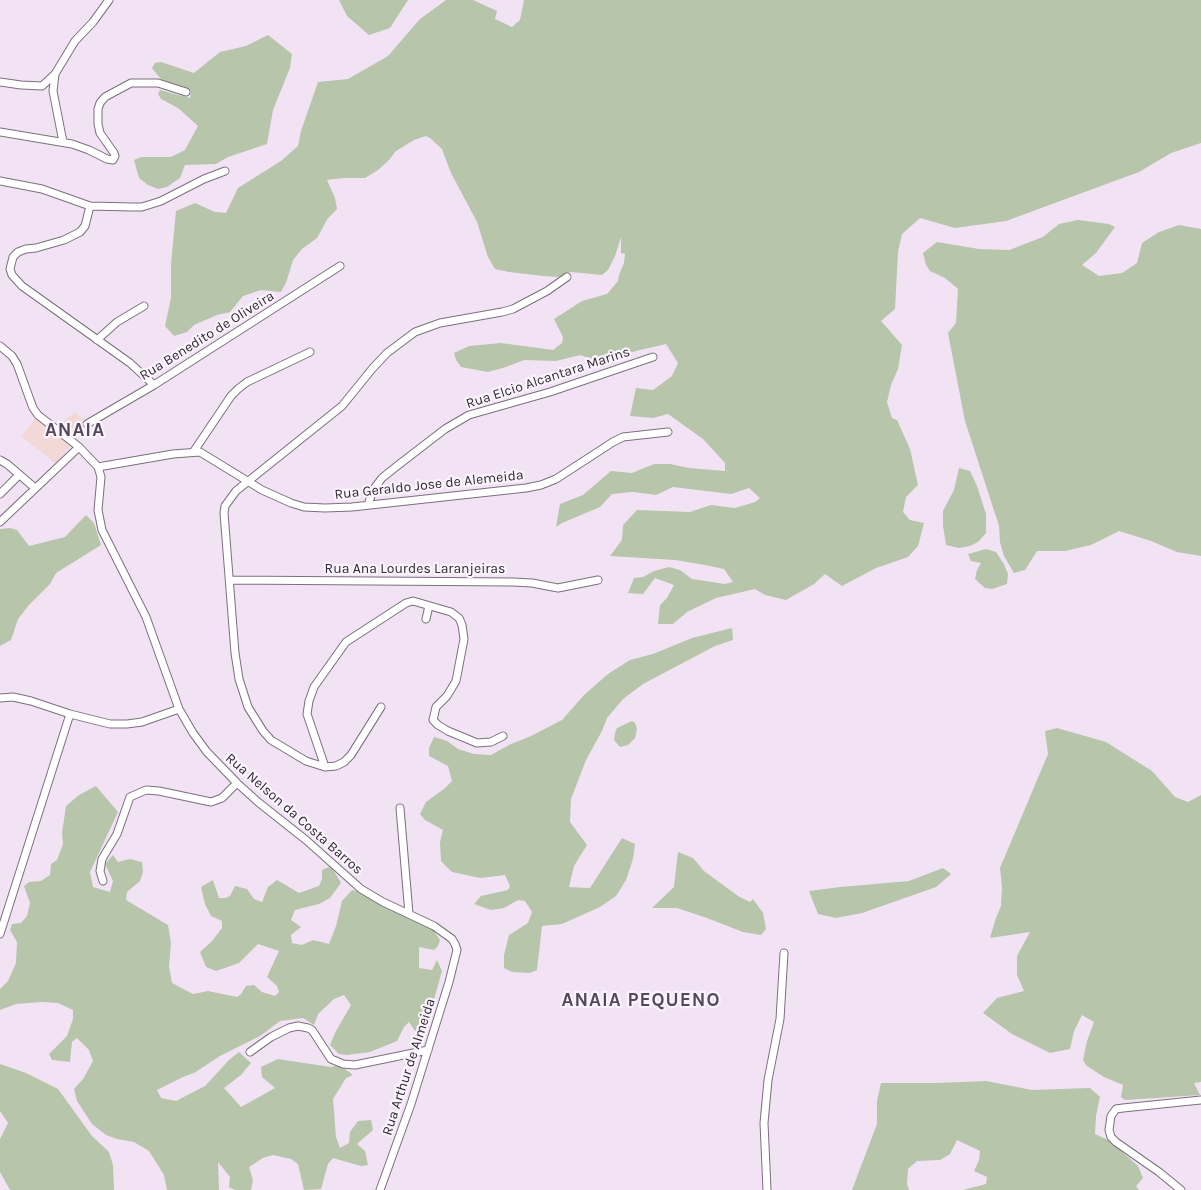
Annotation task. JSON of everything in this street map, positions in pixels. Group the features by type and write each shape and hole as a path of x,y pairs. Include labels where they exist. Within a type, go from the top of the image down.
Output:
{"street":[{"path":"42,86 55,74 75,41 93,22 109,0"},
{"path":"55,74 53,92 63,142"},
{"path":"0,82 49,87 53,92"},
{"path":"0,132 63,142 81,147 107,160 113,160 114,153 100,132 98,124 98,109 105,97 131,83 158,83 186,92"},
{"path":"0,181 42,189 90,206 117,208 152,204 225,171"},
{"path":"90,206 85,226 80,232 64,240 18,252 13,257 10,269 12,275 22,286 142,372 154,385"},
{"name":"Rua Benedito de Oliveira","path":"87,424 154,385 340,266"},
{"path":"381,708 347,758 336,766 325,767 299,758 271,740 262,731 243,696 238,671 224,506 231,496 342,406 387,353 416,332 440,323 513,309 567,278"},
{"path":"98,340 117,322 144,306"},
{"path":"0,346 12,356 17,364 33,408 38,415 78,447 98,467 194,451 231,396 238,389 247,382 310,352"},
{"name":"Rua Elcio Alcantara Marins","path":"368,505 373,490 382,478 445,429 469,415 550,392 652,357"},
{"name":"Rua Geraldo Jose de Alemeida","path":"194,451 204,454 281,499 304,507 325,508 368,505 541,485 556,479 623,437 668,432"},
{"path":"0,522 78,447"},
{"path":"0,460 36,488"},
{"name":"Rua Nelson da Costa Barros","path":"98,467 101,477 98,510 102,530 146,617 179,709 207,752 258,802 306,840 361,889 444,933 455,944 457,950"},
{"path":"0,494 19,475"},
{"name":"Rua Ana Lourdes Laranjeiras","path":"230,580 513,582 532,583 558,588 598,580"},
{"path":"325,767 307,714 311,693 319,678 346,642 406,603 413,601 451,612 459,618 462,625 464,639 456,681 447,696 436,707 433,720 438,726 477,743 491,742 503,736"},
{"path":"426,619 428,606"},
{"path":"0,698 13,697 31,701 70,714 110,724 142,722 179,709"},
{"path":"0,934 70,714"},
{"path":"103,881 100,871 102,859 118,834 130,797 146,790 212,802 222,798 237,783"},
{"path":"400,808 409,914"},
{"name":"Rua Arthur de Almeida","path":"380,1190 392,1160 428,1050 457,950"},
{"path":"767,1190 765,1114 768,1080 780,1019 784,953"},
{"path":"250,1052 271,1037 289,1028 298,1026 312,1030 331,1059 343,1064 355,1065 428,1050"},
{"path":"1181,1190 1116,1142 1109,1130 1111,1116 1116,1109 1201,1100"}],"shaded area":[{"path":"75,412 87,424 56,464 21,436 38,415 54,429"}],"green space":[{"path":"339,0 408,0 390,28 369,35 347,16"},
{"path":"446,0 473,0 497,11 495,19 512,27 520,20 524,0 1201,0 1201,143 1171,153 1139,172 1006,221 955,228 920,218 902,234 898,252 895,309 881,321 902,345 898,369 891,385 887,402 892,418 897,420 910,449 918,485 906,497 903,512 910,520 924,523 918,546 908,557 876,568 842,586 825,574 814,584 786,600 765,595 755,589 716,598 687,612 673,624 658,624 660,605 667,598 674,585 655,578 643,594 628,593 634,578 643,577 654,571 669,567 680,570 692,579 725,584 733,582 724,569 675,560 610,556 622,540 623,525 637,510 690,512 711,505 735,508 755,502 760,498 749,488 731,494 673,487 656,495 633,492 612,494 600,507 556,527 560,504 583,495 611,471 632,473 654,464 670,464 689,468 725,471 725,463 703,439 668,414 653,418 630,416 636,388 653,390 672,376 678,363 666,344 602,362 580,355 556,361 524,360 488,372 461,367 454,353 469,346 501,343 553,350 562,343 563,337 554,319 582,301 607,294 618,281 625,254 621,253 621,237 608,270 602,275 571,272 559,277 495,269 488,257 477,222 451,173 442,149 426,136 414,140 396,151 378,170 365,178 327,180 335,198 337,209 328,218 317,238 302,249 293,260 286,283 281,292 261,290 243,296 230,312 217,315 194,325 187,332 174,336 165,326 171,298 171,264 176,211 195,203 215,212 226,213 238,188 281,161 298,146 301,131 318,82 348,79 388,56 420,19"},
{"path":"268,35 292,54 290,68 273,110 267,144 228,157 216,164 185,165 180,178 167,187 158,189 148,185 139,178 134,160 141,157 171,157 185,150 198,126 178,108 161,99 158,94 160,90 190,98 191,91 165,82 152,68 155,63 161,62 194,73 220,52 246,46"},
{"path":"1078,220 1109,224 1115,227 1096,253 1082,265 1099,276 1122,273 1137,263 1142,243 1159,232 1179,225 1201,229 1201,556 1177,552 1119,531 1091,545 1065,551 1037,551 1025,570 1014,573 1004,556 1000,542 999,526 965,421 948,333 956,323 958,289 945,278 930,271 926,265 923,253 937,242 979,249 1009,250 1043,237 1059,224"},
{"path":"959,468 970,471 977,486 986,514 986,533 978,542 959,548 946,545 943,511 954,490"},
{"path":"86,515 94,523 101,545 56,573 50,584 18,619 11,640 0,646 0,529 10,528 17,530 29,546 65,537"},
{"path":"986,549 996,552 1004,564 1008,574 1007,584 992,589 985,588 975,579 981,563 971,561 968,554"},
{"path":"732,628 733,640 715,646 643,684 623,699 607,718 586,760 571,799 570,822 587,845 574,866 569,887 590,888 622,838 635,844 633,859 626,880 616,896 600,907 562,924 542,926 537,970 530,973 512,972 504,968 504,955 509,935 528,923 532,912 525,901 518,900 504,908 491,910 474,904 481,896 508,890 510,886 505,875 480,878 452,872 441,861 440,842 443,830 425,820 420,814 426,802 452,781 448,766 429,756 429,748 434,737 447,741 458,749 474,754 491,755 562,720 584,695 608,674 630,660 653,654 692,638"},
{"path":"632,721 637,729 635,738 628,745 620,747 614,740 617,728"},
{"path":"1057,728 1106,742 1152,771 1175,797 1188,802 1201,795 1201,1082 1194,1083 1200,1095 1125,1100 1121,1097 1123,1085 1104,1077 1087,1066 1083,1060 1094,1022 1082,1015 1074,1031 1070,1049 1050,1053 1012,1034 983,1013 997,998 1024,991 1017,975 1017,956 1030,932 990,938 1001,906 1000,868 1048,754 1045,731"},
{"path":"96,786 118,812 90,872 93,887 110,892 113,881 105,864 113,855 118,862 130,859 142,862 143,872 140,881 127,892 126,900 168,925 171,943 169,966 172,983 193,994 208,991 237,997 246,986 254,985 262,992 275,996 279,992 277,986 267,977 279,951 258,944 239,963 216,971 206,967 200,952 222,928 222,921 211,916 205,904 201,887 213,880 219,898 230,896 235,886 247,889 254,899 262,902 268,887 277,880 299,893 319,886 322,879 322,870 331,866 341,883 330,898 319,904 295,910 291,920 301,927 291,935 292,943 302,945 313,940 329,944 342,901 352,890 364,893 431,927 440,940 434,950 419,947 419,968 432,970 437,960 442,971 424,1035 415,1031 409,1022 404,1027 397,1041 370,1052 347,1055 339,1054 330,1045 351,1005 344,995 334,999 318,1014 314,1025 303,1018 280,1021 260,1036 220,1056 194,1073 157,1090 161,1098 176,1101 205,1086 239,1052 251,1063 241,1075 224,1088 241,1107 275,1088 262,1077 261,1067 278,1059 331,1067 340,1065 353,1075 346,1078 333,1099 336,1137 340,1148 349,1143 350,1132 358,1121 371,1120 373,1130 357,1144 365,1151 368,1165 361,1166 333,1158 328,1164 321,1189 304,1190 298,1164 291,1159 273,1155 263,1158 249,1167 253,1180 251,1190 235,1190 229,1187 230,1177 218,1162 219,1190 167,1190 164,1175 149,1151 134,1142 106,1135 92,1124 77,1101 74,1089 83,1079 93,1061 89,1050 77,1038 72,1042 70,1062 52,1060 49,1054 67,1036 73,1019 73,1010 58,1003 42,1002 16,1004 0,1010 0,989 8,981 16,963 17,942 10,930 12,924 21,923 27,916 30,903 24,886 29,882 41,881 50,875 51,864 57,860 63,844 62,833 66,806 79,795"},
{"path":"678,852 693,858 704,871 738,896 750,902 753,899 763,913 766,929 761,935 743,932 677,908 652,908 674,887"},
{"path":"943,868 951,874 936,887 862,913 836,918 818,914 809,891 909,881"},
{"path":"0,1064 26,1073 58,1089 92,1136 109,1152 113,1165 114,1190 10,1190 0,1172 0,1139 8,1123 0,1111"},
{"path":"986,1081 1032,1090 1090,1088 1100,1097 1095,1134 1110,1141 1138,1166 1143,1178 1136,1186 1139,1190 963,1190 986,1184 987,1177 974,1171 979,1160 980,1151 957,1140 950,1154 940,1160 917,1161 908,1169 907,1184 909,1190 852,1190 877,1124 877,1101 881,1083"}],"district":[{"name":"ANAIA","path":"75,431"},
{"name":"ANAIA PEQUENO","path":"641,1001"}]}
